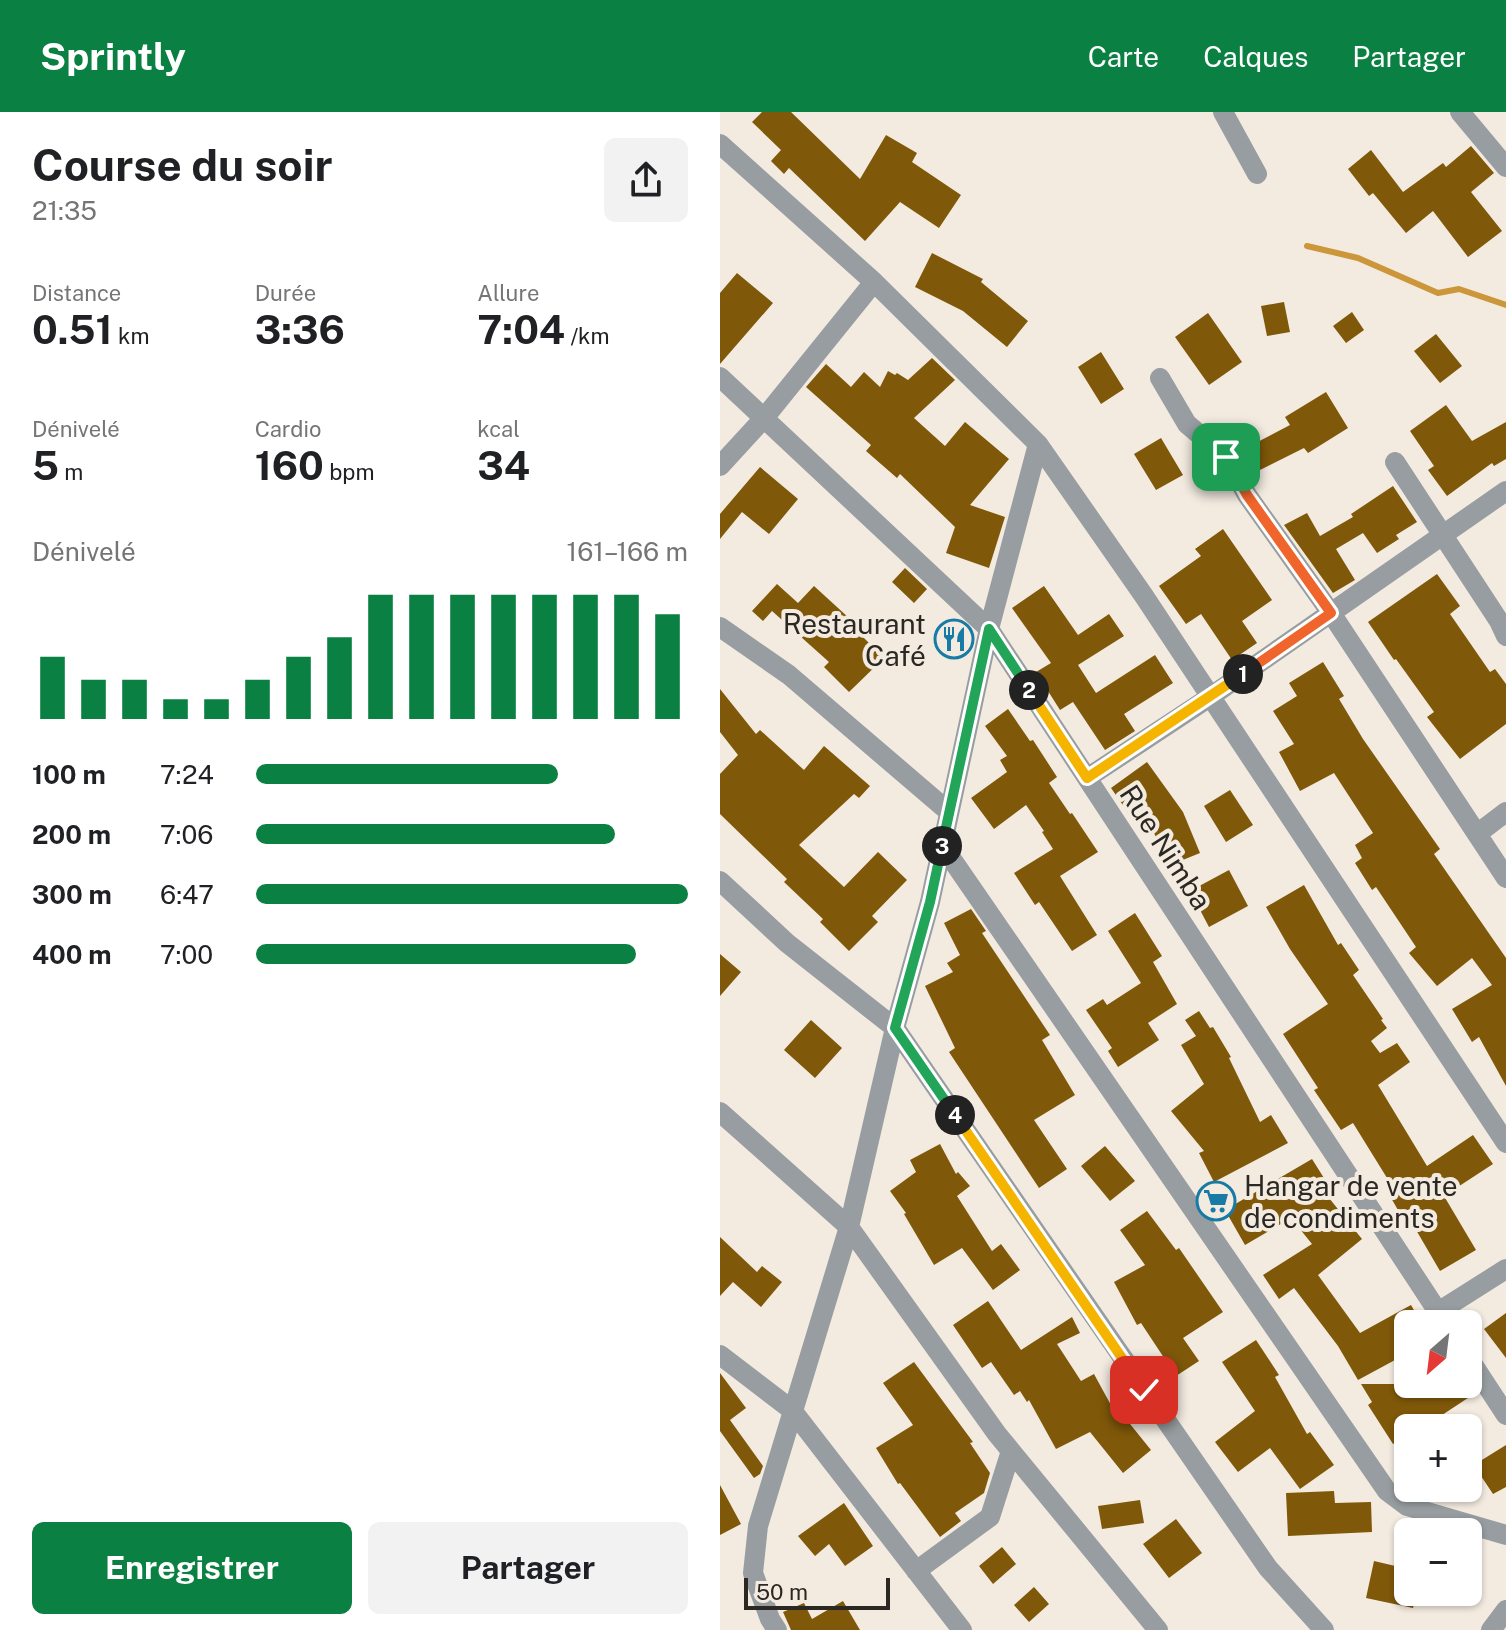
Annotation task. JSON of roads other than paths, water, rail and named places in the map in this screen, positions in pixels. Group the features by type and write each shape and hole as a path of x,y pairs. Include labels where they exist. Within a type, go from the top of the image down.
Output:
{"street":[{"path":"1223,112 1257,174"},
{"path":"1460,112 1506,167"},
{"path":"720,144 874,282 1038,444 1144,596 1506,1143"},
{"path":"720,466 765,417 874,282"},
{"name":"Rue Nimba","path":"720,377 989,629 1437,1310"},
{"path":"1160,378 1173,405 1187,424 1226,457 1247,495 1331,613 1506,878"},
{"path":"777,1630 753,1573 758,1526 849,1227 895,1028 930,902 989,629 1038,444"},
{"path":"1395,462 1444,534 1506,636"},
{"path":"1087,778 1210,697 1506,491"},
{"path":"720,627 789,675 949,812"},
{"path":"1477,834 1506,812"},
{"path":"942,845 1387,1491 1407,1506 1506,1535"},
{"path":"720,881 787,943 895,1028 1268,1568 1324,1630"},
{"path":"720,1112 849,1227 1011,1451 1158,1630"},
{"path":"1452,1310 1506,1269"},
{"path":"720,1355 792,1410 962,1630"},
{"path":"1482,1378 1506,1415"},
{"path":"916,1571 990,1517 1011,1451"}],"waterway":[{"path":"1307,246 1358,258 1438,293 1459,289 1506,305"}],"place":[{"name":"Restaurant Café","path":"954,639"},
{"name":"Hangar de vente de condiments","path":"1216,1201"}]}
